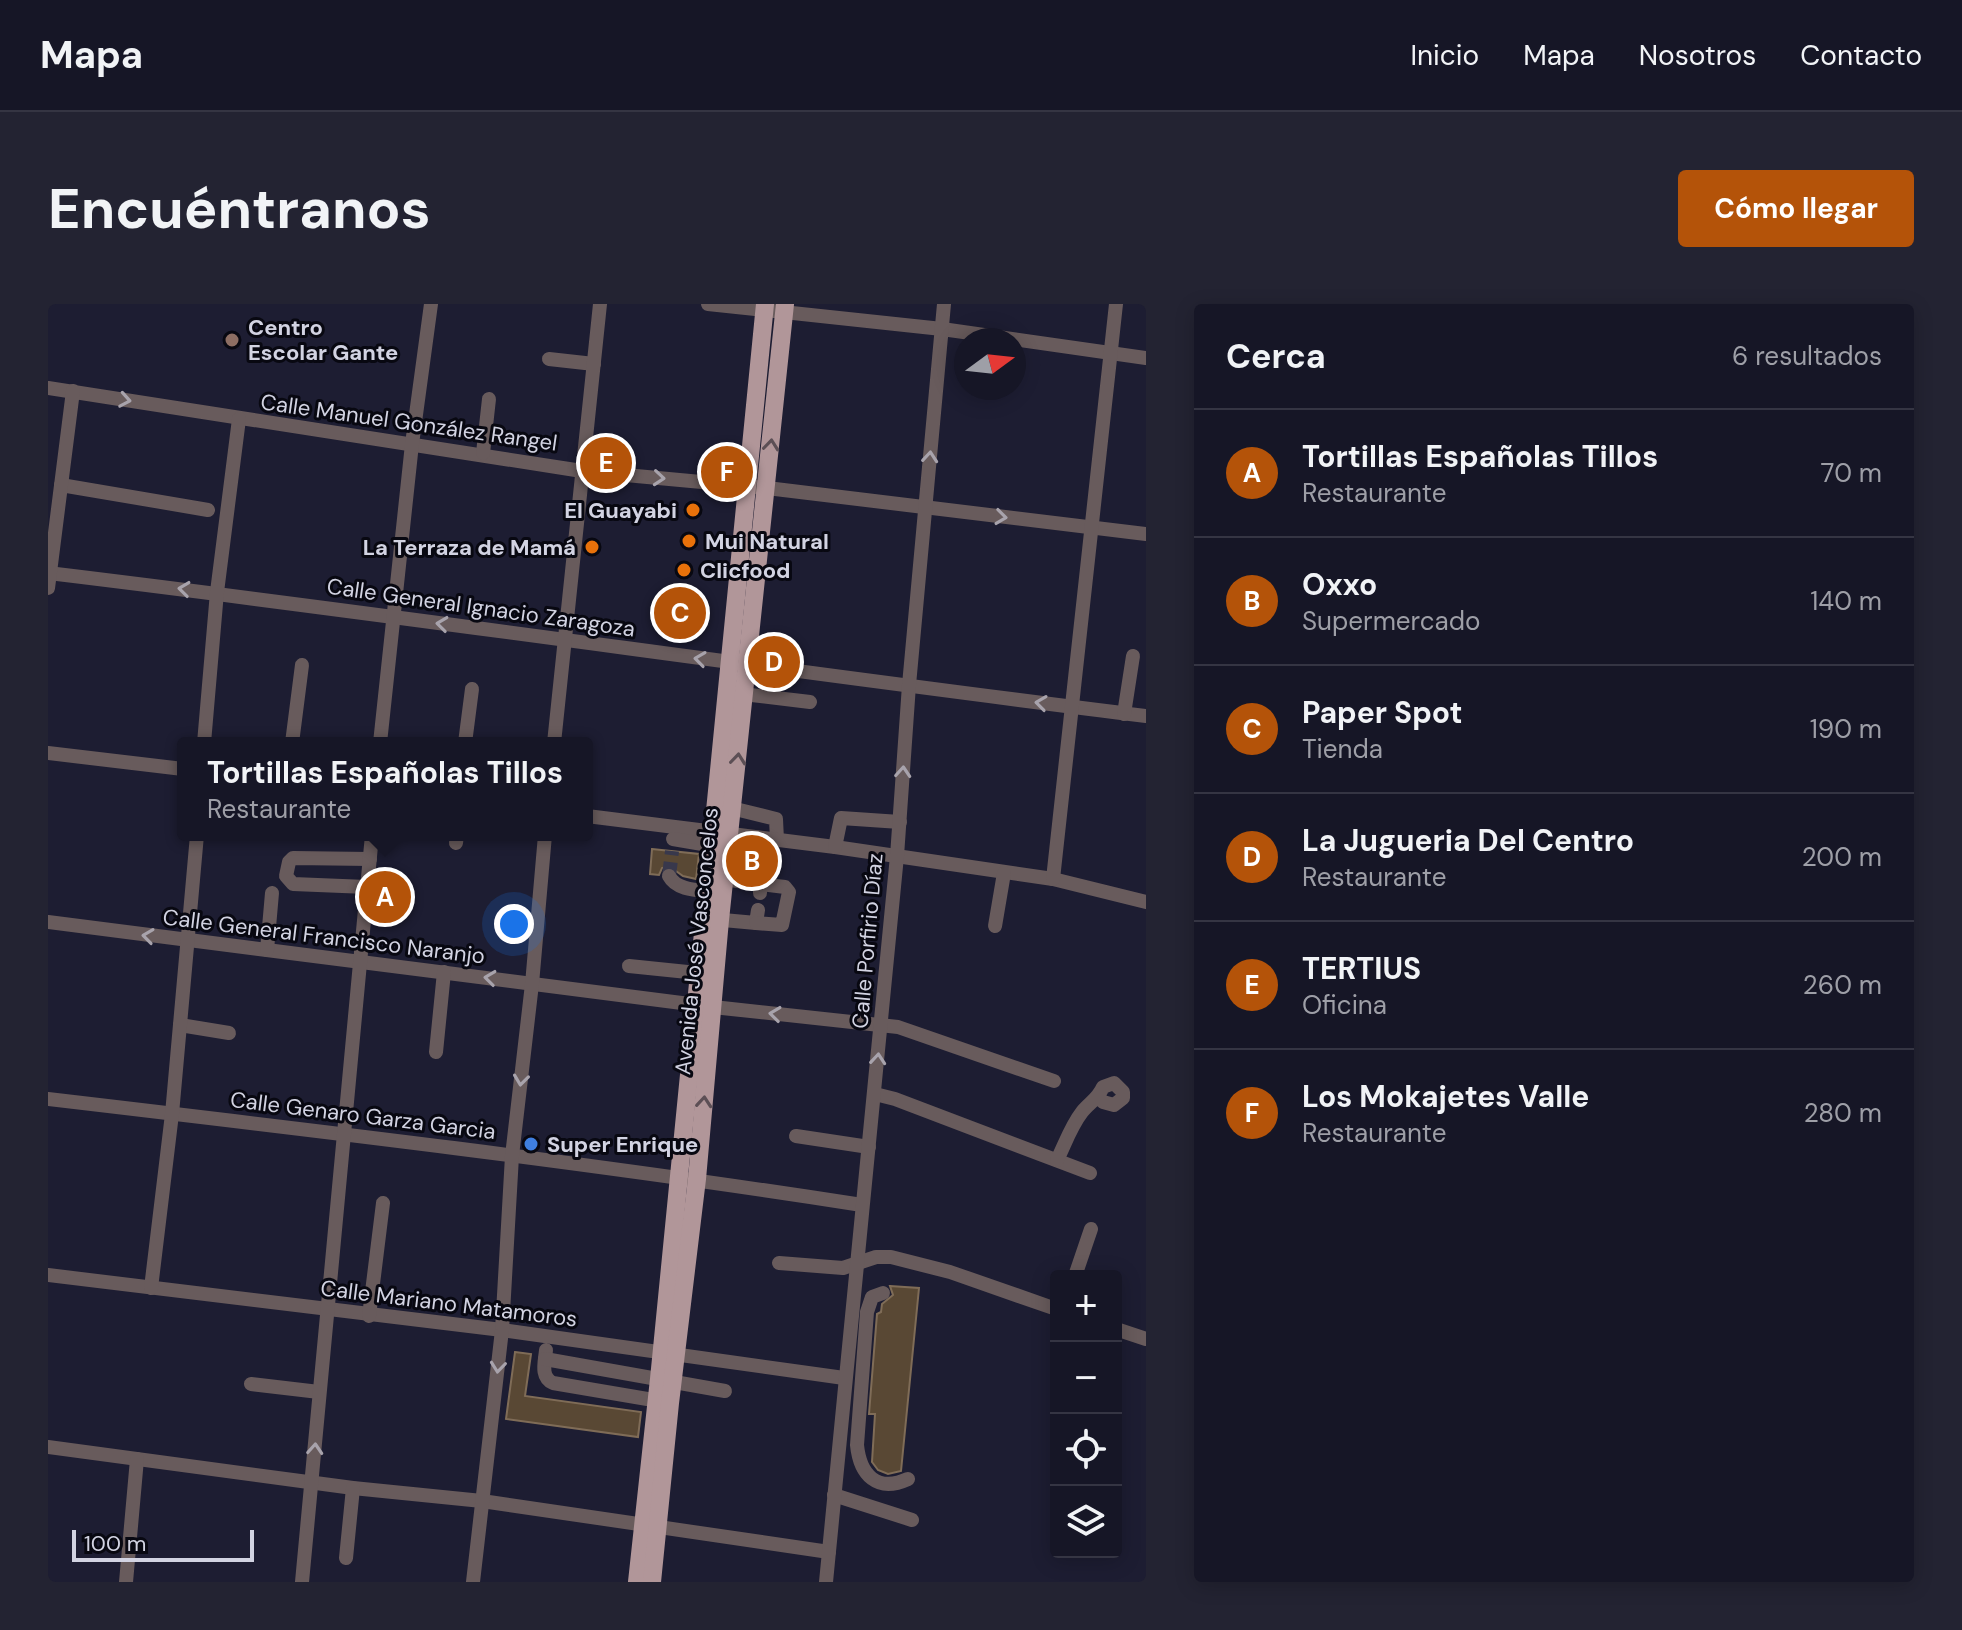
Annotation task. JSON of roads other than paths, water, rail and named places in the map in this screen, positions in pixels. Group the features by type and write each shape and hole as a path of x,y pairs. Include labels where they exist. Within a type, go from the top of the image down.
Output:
{"main road":[{"name":"Avenida José Vasconcelos","path":"637,1582 650,1525 688,1178 738,664 747,486 765,307"},
{"name":"Avenida José Vasconcelos","path":"738,664 767,488 785,308"},
{"name":"Avenida José Vasconcelos","path":"650,1525 652,1582"}],"street":[{"path":"381,737 412,444 431,304"},
{"path":"555,737 600,304"},
{"path":"708,304 785,308 1146,358"},
{"name":"Calle Porfirio Díaz","path":"826,1582 897,856 909,685 944,304"},
{"path":"1053,879 1116,304"},
{"path":"549,359 594,364"},
{"name":"Calle Manuel González Rangel","path":"48,388 239,419 483,453 582,471 767,488 1146,534"},
{"path":"48,578 73,391"},
{"path":"483,453 489,399"},
{"path":"205,737 217,592 239,419"},
{"path":"61,485 208,510"},
{"name":"Calle General Ignacio Zaragoza","path":"48,578 217,592 393,618 1146,716"},
{"path":"1124,714 1133,656"},
{"path":"293,737 302,665"},
{"path":"466,737 472,689"},
{"path":"735,694 810,702"},
{"path":"48,753 177,768"},
{"path":"724,807 776,819 777,840"},
{"path":"593,818 673,839 777,840 835,847 1053,879 1146,902"},
{"path":"835,847 841,818 900,822"},
{"path":"151,1288 172,1114 197,841"},
{"path":"302,1582 372,841"},
{"path":"473,1582 502,1330 512,1156 544,841"},
{"path":"367,887 293,884 286,876 293,858 370,859"},
{"path":"995,926 1004,873"},
{"path":"669,876 675,885 760,889 785,887 789,892 782,925 757,917 712,919"},
{"path":"267,950 272,893"},
{"name":"Calle General Francisco Naranjo","path":"48,922 898,1027 1054,1081"},
{"path":"629,966 707,974"},
{"path":"436,1052 444,972"},
{"path":"180,1025 229,1033"},
{"path":"875,1094 1090,1173"},
{"path":"1057,1160 1082,1112 1099,1097"},
{"name":"Calle Genaro Garza Garcia","path":"48,1099 342,1132 688,1178 862,1205"},
{"path":"796,1136 869,1147"},
{"path":"369,1316 383,1203"},
{"path":"1077,1270 1091,1229"},
{"path":"779,1263 836,1268 882,1256 919,1263 1050,1307"},
{"name":"Calle Mariano Matamoros","path":"48,1275 502,1330 844,1378"},
{"path":"883,1293 872,1297 866,1328 858,1462 867,1476 881,1484 896,1484 908,1479"},
{"path":"850,1326 866,1328"},
{"path":"1122,1331 1146,1339"},
{"path":"547,1337 544,1372 548,1381 663,1402"},
{"path":"545,1359 725,1391"},
{"path":"627,1396 630,1374"},
{"path":"251,1384 319,1392"},
{"path":"838,1443 857,1445"},
{"path":"48,1447 353,1488 482,1501 829,1552"},
{"path":"126,1582 137,1459"},
{"path":"346,1558 353,1488"},
{"path":"834,1495 912,1520"}],"tunnel":[{"path":"669,876 672,851"}],"place":[{"name":"Centro Escolar Gante","path":"232,340"},
{"name":"TERTIUS","path":"606,463"},
{"name":"Los Mokajetes Valle","path":"727,472"},
{"name":"El Guayabi","path":"693,510"},
{"name":"Mui Natural","path":"689,541"},
{"name":"La Terraza de Mamá","path":"592,547"},
{"name":"Clicfood","path":"684,570"},
{"name":"Paper Spot","path":"680,613"},
{"name":"La Jugueria Del Centro","path":"774,662"},
{"name":"Oxxo","path":"752,861"},
{"name":"Tortillas Españolas Tillos","path":"385,897"},
{"name":"Super Enrique","path":"531,1144"}]}
